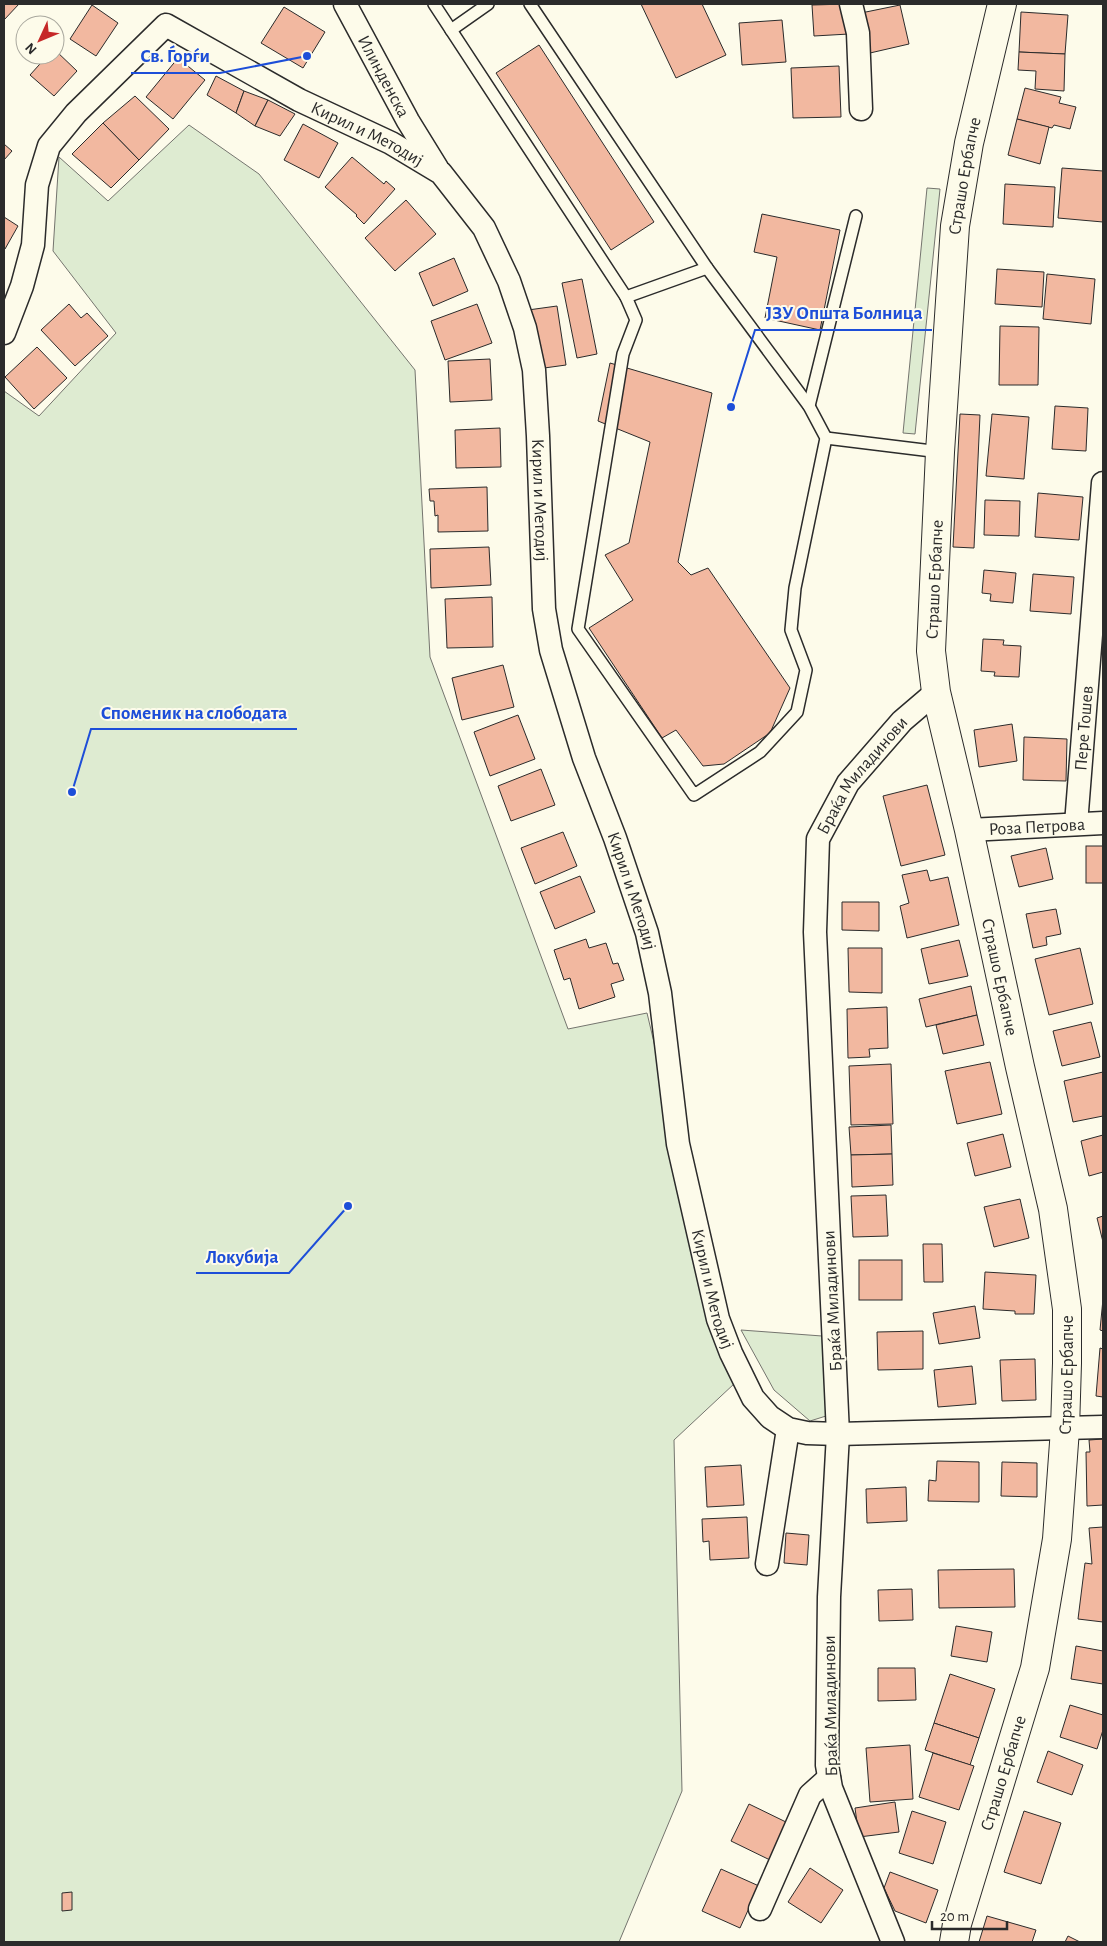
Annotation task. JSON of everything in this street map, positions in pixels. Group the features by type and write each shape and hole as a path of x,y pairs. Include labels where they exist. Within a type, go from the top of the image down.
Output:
{"main road":[{"name":"Страшо Ербапче","path":"954,1942 957,1924 1035,1668 1057,1539 1065,1429 1067,1309 1053,1209 969,830 936,692 931,651 940,452 955,226 969,143 1002,4"}],"street":[{"name":"Илинденска","path":"345,4 408,121 441,173"},
{"path":"851,4 858,33 861,109"},
{"name":"Кирил и Методиј","path":"4,333 22,286 33,245 37,185 49,146 76,113 166,26 299,100 392,143 441,173 484,228 509,282 524,328 534,370 544,608 552,650 584,758 615,838 646,933 660,993 678,1144 718,1319 731,1353 753,1398 770,1417 788,1429 807,1433 838,1434 1103,1427"},
{"name":"Пере Тошев","path":"1076,824 1103,484"},
{"name":"Браќа Миладинови","path":"893,1942 834,1797 829,1778 827,1736 829,1596 838,1434 815,932 818,839 848,784 902,721 936,692"},
{"name":"Роза Петрова","path":"969,830 1103,823"},
{"path":"768,1564 788,1429"},
{"path":"760,1909 810,1795 829,1778"}],"lane":[{"path":"434,4 626,297 636,320 623,354 578,629 694,795 760,752 797,712 806,670 791,630 795,588 826,438 809,406 707,268 530,4"},
{"path":"451,30 488,4"},
{"path":"809,406 856,216"},
{"path":"626,297 707,268"},
{"path":"826,438 940,452"}],"green space":[{"path":"189,125 259,174 415,370 430,657 568,1029 647,1013 735,1383 674,1440 682,1791 619,1942 4,1942 4,391 39,416 116,333 53,251 59,157 108,201"},
{"path":"927,188 940,189 915,434 903,433"},
{"path":"741,1330 822,1336 826,1416 810,1421 774,1390"}],"building":[{"path":"4,4 19,4 4,20"},
{"path":"641,4 702,4 726,55 676,78"},
{"path":"847,4 849,34 814,36 812,5"},
{"path":"92,5 118,23 96,56 70,39"},
{"path":"900,5 909,44 870,53 861,13"},
{"path":"284,7 325,32 303,68 261,43"},
{"path":"1021,12 1068,15 1065,54 1019,52"},
{"path":"782,20 786,62 742,65 739,23"},
{"path":"539,45 654,222 611,250 496,73"},
{"path":"1019,52 1065,54 1064,91 1035,89 1036,71 1018,70"},
{"path":"178,58 205,80 173,119 146,97"},
{"path":"65,60 77,71 54,96 30,75 39,65 65,65"},
{"path":"839,66 841,117 793,118 791,68"},
{"path":"216,76 244,91 236,113 207,95"},
{"path":"1025,88 1061,97 1059,103 1076,107 1070,129 1054,125 1052,128 1017,119"},
{"path":"244,91 268,100 255,126 236,113"},
{"path":"135,96 169,129 139,160 103,123"},
{"path":"268,100 295,114 280,136 255,126"},
{"path":"1017,119 1049,127 1040,164 1008,155"},
{"path":"103,123 139,160 111,188 72,154"},
{"path":"303,124 338,143 319,178 284,160"},
{"path":"4,144 12,151 4,160"},
{"path":"352,157 384,184 386,181 395,189 364,224 357,215 325,187"},
{"path":"1062,168 1103,171 1103,222 1058,218"},
{"path":"1005,184 1055,187 1053,227 1003,224"},
{"path":"406,200 436,234 395,271 365,238"},
{"path":"762,214 840,230 820,330 765,318 777,257 754,252"},
{"path":"4,217 18,226 5,249 4,248"},
{"path":"454,258 468,291 433,306 419,273"},
{"path":"997,269 1044,272 1042,307 995,304"},
{"path":"1047,274 1095,279 1091,324 1043,319"},
{"path":"582,279 597,354 577,358 562,283"},
{"path":"69,304 81,318 87,313 108,336 75,366 41,330"},
{"path":"477,304 492,343 445,360 431,321"},
{"path":"557,306 566,365 537,369 528,310"},
{"path":"1000,326 1039,327 1038,385 999,385"},
{"path":"37,347 67,378 34,409 5,377"},
{"path":"490,359 492,400 450,402 448,361"},
{"path":"610,363 712,393 678,562 691,575 708,568 790,688 770,733 724,764 703,766 676,730 662,738 589,628 633,600 605,555 629,543 650,442 598,421"},
{"path":"1055,406 1088,408 1086,451 1052,449"},
{"path":"960,414 980,415 974,548 953,547"},
{"path":"992,414 1029,417 1024,479 986,476"},
{"path":"500,428 501,467 456,468 455,430"},
{"path":"487,487 488,531 438,532 438,515 435,516 434,501 430,501 429,489"},
{"path":"1038,493 1083,497 1079,540 1035,537"},
{"path":"985,500 1020,501 1019,536 984,535"},
{"path":"489,547 491,585 431,588 430,549"},
{"path":"984,570 1016,573 1013,603 990,601 991,594 982,593"},
{"path":"1033,574 1074,577 1071,614 1030,611"},
{"path":"492,597 493,647 447,648 445,599"},
{"path":"983,639 1004,640 1003,645 1021,646 1019,677 994,676 995,672 981,671"},
{"path":"503,665 514,707 462,720 452,678"},
{"path":"518,715 535,759 490,776 474,732"},
{"path":"1012,724 1017,761 979,767 974,730"},
{"path":"1024,737 1067,739 1066,781 1023,780"},
{"path":"541,769 555,805 511,821 498,786"},
{"path":"927,785 945,855 901,866 883,796"},
{"path":"563,832 577,866 535,884 521,848"},
{"path":"1086,846 1103,846 1103,883 1086,883"},
{"path":"1046,848 1053,879 1019,887 1011,856"},
{"path":"927,870 930,881 948,877 959,925 907,938 900,906 909,903 902,875"},
{"path":"580,876 595,912 555,929 540,892"},
{"path":"842,902 879,902 879,931 842,930"},
{"path":"1056,909 1061,934 1046,937 1047,945 1033,948 1026,914"},
{"path":"586,939 589,948 606,943 613,964 618,963 624,980 611,984 615,997 579,1009 570,978 564,980 554,950"},
{"path":"959,940 968,976 929,984 921,949"},
{"path":"848,948 882,948 882,993 849,992"},
{"path":"1080,948 1093,1004 1049,1015 1035,959"},
{"path":"971,986 977,1015 926,1027 919,999"},
{"path":"887,1007 888,1048 869,1049 870,1057 848,1058 847,1009"},
{"path":"977,1015 984,1045 943,1054 936,1025"},
{"path":"1091,1022 1100,1057 1062,1066 1053,1031"},
{"path":"990,1062 1002,1114 957,1124 945,1071"},
{"path":"891,1064 893,1124 851,1125 849,1066"},
{"path":"1103,1072 1103,1116 1073,1122 1064,1081"},
{"path":"891,1125 892,1154 851,1155 849,1127"},
{"path":"1003,1134 1011,1167 975,1176 967,1143"},
{"path":"1103,1135 1103,1172 1089,1176 1081,1141"},
{"path":"892,1154 893,1185 852,1187 851,1155"},
{"path":"886,1195 888,1236 853,1237 851,1196"},
{"path":"1020,1199 1029,1238 994,1247 984,1207"},
{"path":"1103,1216 1103,1242 1097,1218"},
{"path":"923,1244 942,1244 943,1282 924,1282"},
{"path":"859,1260 902,1260 902,1300 859,1300"},
{"path":"985,1272 1036,1275 1034,1314 1015,1314 1015,1311 983,1309"},
{"path":"1103,1299 1103,1331 1100,1330"},
{"path":"975,1306 980,1338 939,1344 933,1313"},
{"path":"923,1331 923,1369 878,1370 877,1332"},
{"path":"1100,1348 1103,1349 1103,1397 1096,1396"},
{"path":"1035,1359 1036,1400 1002,1401 1000,1360"},
{"path":"972,1366 976,1404 938,1407 934,1370"},
{"path":"1103,1439 1103,1505 1087,1506 1086,1452 1090,1452 1089,1440"},
{"path":"937,1461 979,1462 979,1502 928,1501 929,1480 936,1481"},
{"path":"1002,1462 1037,1463 1037,1497 1001,1496"},
{"path":"741,1465 744,1505 707,1507 705,1467"},
{"path":"906,1487 907,1521 867,1523 866,1489"},
{"path":"747,1517 749,1558 710,1560 709,1541 703,1542 702,1519"},
{"path":"1103,1527 1103,1622 1078,1619 1085,1563 1092,1564 1089,1528"},
{"path":"786,1533 809,1535 807,1565 784,1563"},
{"path":"1014,1569 1015,1607 939,1608 938,1570"},
{"path":"912,1589 913,1620 879,1621 878,1590"},
{"path":"956,1626 992,1632 987,1662 951,1656"},
{"path":"1076,1646 1103,1651 1103,1684 1071,1679"},
{"path":"878,1668 915,1668 916,1700 878,1701"},
{"path":"950,1674 995,1689 979,1738 934,1723"},
{"path":"1070,1705 1103,1715 1103,1730 1097,1749 1060,1737"},
{"path":"934,1723 979,1738 970,1765 925,1750"},
{"path":"910,1745 913,1799 870,1802 866,1748"},
{"path":"1048,1751 1083,1765 1072,1795 1037,1782"},
{"path":"933,1753 974,1766 959,1810 919,1797"},
{"path":"895,1802 899,1832 859,1837 855,1808"},
{"path":"749,1804 788,1823 770,1860 731,1841"},
{"path":"912,1811 946,1822 933,1864 899,1853"},
{"path":"1024,1811 1061,1823 1041,1884 1004,1872"},
{"path":"810,1868 843,1890 821,1923 788,1902"},
{"path":"721,1869 759,1886 740,1928 702,1911"},
{"path":"890,1872 938,1890 926,1923 895,1911 884,1888"},
{"path":"72,1892 72,1910 62,1911 62,1893"},
{"path":"987,1916 1036,1930 1032,1942 979,1942"},
{"path":"1068,1936 1080,1942 1065,1942"}],"place":[{"name":"Св. Ѓорѓи","path":"307,56"},
{"name":"ЈЗУ Општа Болница","path":"731,407"},
{"name":"Споменик на слободата","path":"72,792"},
{"name":"Локубија","path":"348,1206"}]}
